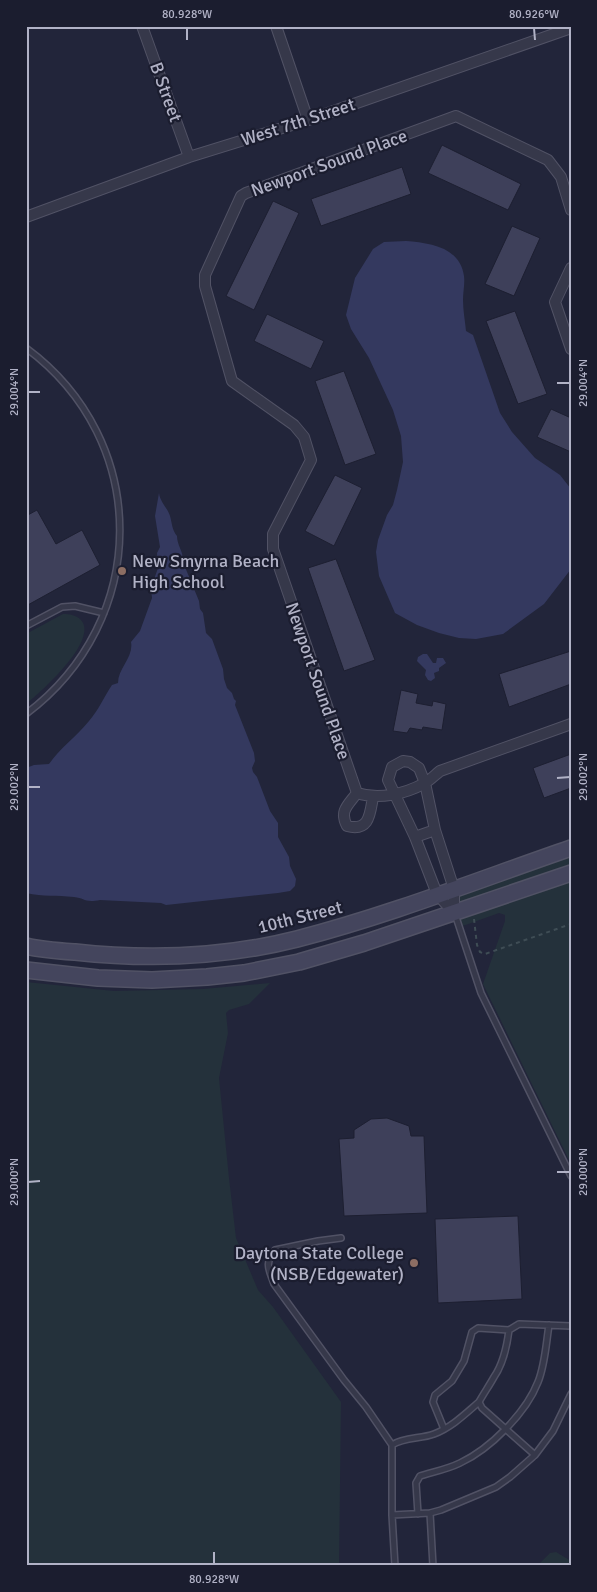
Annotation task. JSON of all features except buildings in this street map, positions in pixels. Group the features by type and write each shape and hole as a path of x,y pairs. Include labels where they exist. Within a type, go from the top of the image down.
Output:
{"street":[{"name":"B Street","path":"142,26 189,157"},
{"path":"276,26 308,120"},
{"name":"West 7th Street","path":"26,217 189,157 308,120 571,28"},
{"name":"Newport Sound Place","path":"357,793 273,549 273,534 311,460 309,449 304,438 294,425 232,381 205,286 205,275 241,196 456,116 548,160 561,177 571,210"},
{"path":"571,268 555,302 571,349"},
{"path":"373,796 369,818 364,825 356,828 347,826 343,819 345,808 357,793 373,796 396,794 425,783 440,771 571,724"},
{"path":"399,762 415,764 421,771 435,830 454,889 454,913 437,894 415,837 388,780 392,767 399,762"},
{"path":"415,837 435,830"},
{"name":"10th Street","path":"26,946 102,955 144,956 200,954 250,948 297,939 358,921 571,848"},
{"path":"26,970 98,978 152,980 244,973 299,962 364,943 571,872"}],"lane":[{"path":"26,348 65,383 88,414 103,445 115,485 119,514 119,550 113,586 95,635 81,658 61,683 26,714"},
{"path":"26,626 62,606 75,606 104,613"},
{"path":"454,913 481,993 571,1176"},
{"path":"341,1238 275,1250 267,1266 274,1284 392,1445 392,1515 395,1566"},
{"path":"444,1430 433,1402 435,1395 452,1381 464,1361 472,1332 478,1328 509,1330 519,1324 571,1326"},
{"path":"418,1514 416,1483 420,1476 460,1463 485,1448 506,1430 533,1394 539,1380 549,1325"},
{"path":"392,1445 397,1441 432,1435 444,1430 479,1402 495,1376 507,1343 509,1330"},
{"path":"392,1515 430,1513 496,1487 535,1455 553,1431 571,1394"},
{"path":"479,1402 482,1408 535,1455"},
{"path":"430,1513 433,1566"}],"path":[{"path":"473,907 477,945 480,952 485,954 571,924"}],"shaded area":[{"path":"63,614 73,615 81,620 84,629 82,640 66,665 26,704 26,634"},
{"path":"571,855 571,865 460,904 460,894"},
{"path":"571,880 571,1164 483,984 505,921 505,915 499,913 460,927 461,919"},
{"path":"26,982 114,991 203,989 270,983 249,1004 229,1010 226,1013 228,1033 219,1078 236,1238 258,1290 273,1307 341,1402 339,1566 26,1566"},
{"path":"556,1552 571,1561 571,1566 537,1566 550,1553"}],"water":[{"path":"406,241 434,245 442,248 457,259 464,276 463,304 466,331 473,335 500,413 512,432 535,458 560,475 571,489 571,569 544,604 503,634 476,639 459,638 417,625 395,613 379,576 376,552 378,540 387,515 393,505 397,490 403,462 401,436 393,410 369,358 351,329 346,315 355,278 373,249 384,242"},
{"path":"159,493 170,516 183,560 187,562 185,567 203,613 206,633 212,639 223,669 227,688 236,701 235,705 254,753 253,772 257,777 270,811 278,823 278,837 289,857 290,866 296,879 295,886 290,891 278,893 166,905 161,903 88,901 74,897 26,893 26,768 34,765 49,764 92,717 112,685 118,683 120,672 130,653 131,642 140,631 152,598 151,588 158,568 157,553 160,547 155,516"},
{"path":"427,654 433,663 436,663 437,658 443,658 446,663 439,668 439,671 434,673 435,678 431,681 425,675 426,670 417,661 418,657"}],"place":[{"name":"New Smyrna Beach High School","path":"122,571"},
{"name":"Daytona State College (NSB/Edgewater)","path":"414,1263"}]}
